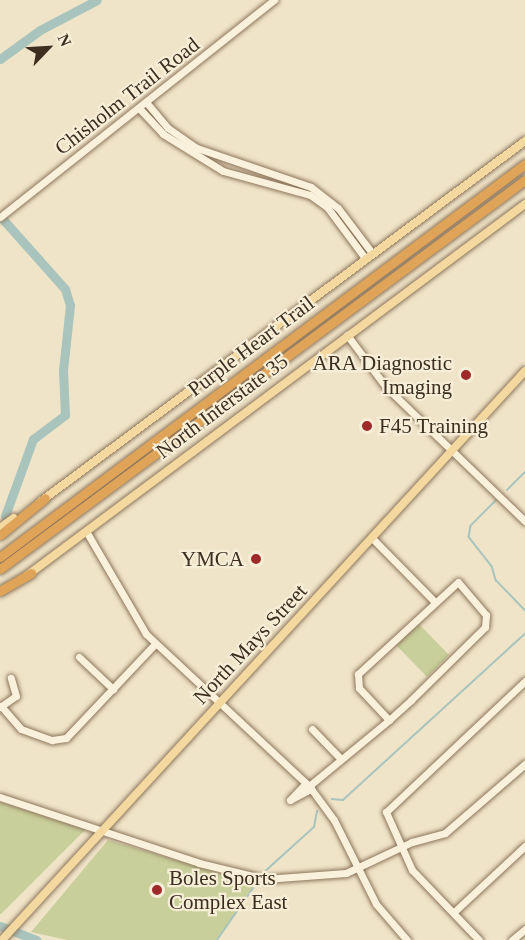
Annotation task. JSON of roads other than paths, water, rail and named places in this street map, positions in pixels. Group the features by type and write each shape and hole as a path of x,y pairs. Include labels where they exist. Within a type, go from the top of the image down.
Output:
{"highway":[{"name":"Purple Heart Trail","path":"0,557 525,164"},
{"name":"Purple Heart Trail","path":"0,569 525,180"},
{"path":"0,535 45,498"},
{"path":"0,593 31,573"}],"main road":[{"name":"North Interstate 35","path":"0,528 45,498 525,141"},
{"name":"North Interstate 35","path":"31,573 525,204"},
{"name":"North Mays Street","path":"2,940 525,371"}],"street":[{"name":"Chisholm Trail Road","path":"0,217 274,0"},
{"path":"146,102 168,128 197,148 311,187 349,229 369,256"},
{"path":"139,108 163,134 223,171 310,195 349,229"},
{"path":"347,335 386,387 453,449 525,521"},
{"path":"86,531 131,613 155,644 221,702 309,786 376,904 408,940"},
{"path":"372,538 433,600"},
{"path":"309,786 389,720 486,625 486,615 458,582 433,600 357,678 359,688 389,720"},
{"path":"11,678 16,696 0,707 18,728 61,740 155,644"},
{"path":"79,657 113,689"},
{"path":"479,940 455,911 419,879 400,847 386,812 525,681"},
{"path":"312,729 341,759"},
{"path":"0,797 257,879 340,874 400,847 452,830 525,764"},
{"path":"455,911 525,846"},
{"path":"512,940 525,928"}],"waterway":[{"path":"0,59 40,30 97,0"},
{"path":"0,216 65,289 70,305 63,370 65,415 33,439 5,516"},
{"path":"507,490 525,472"},
{"path":"497,500 471,526 469,537 492,566 496,580 525,610"},
{"path":"332,799 343,800 525,634"},
{"path":"262,874 314,827 317,811"},
{"path":"217,940 258,881"},
{"path":"0,926 36,940"}],"place":[{"name":"ARA Diagnostic Imaging","path":"466,375"},
{"name":"F45 Training","path":"367,426"},
{"name":"YMCA","path":"256,559"},
{"name":"Boles Sports Complex East","path":"157,890"}]}
